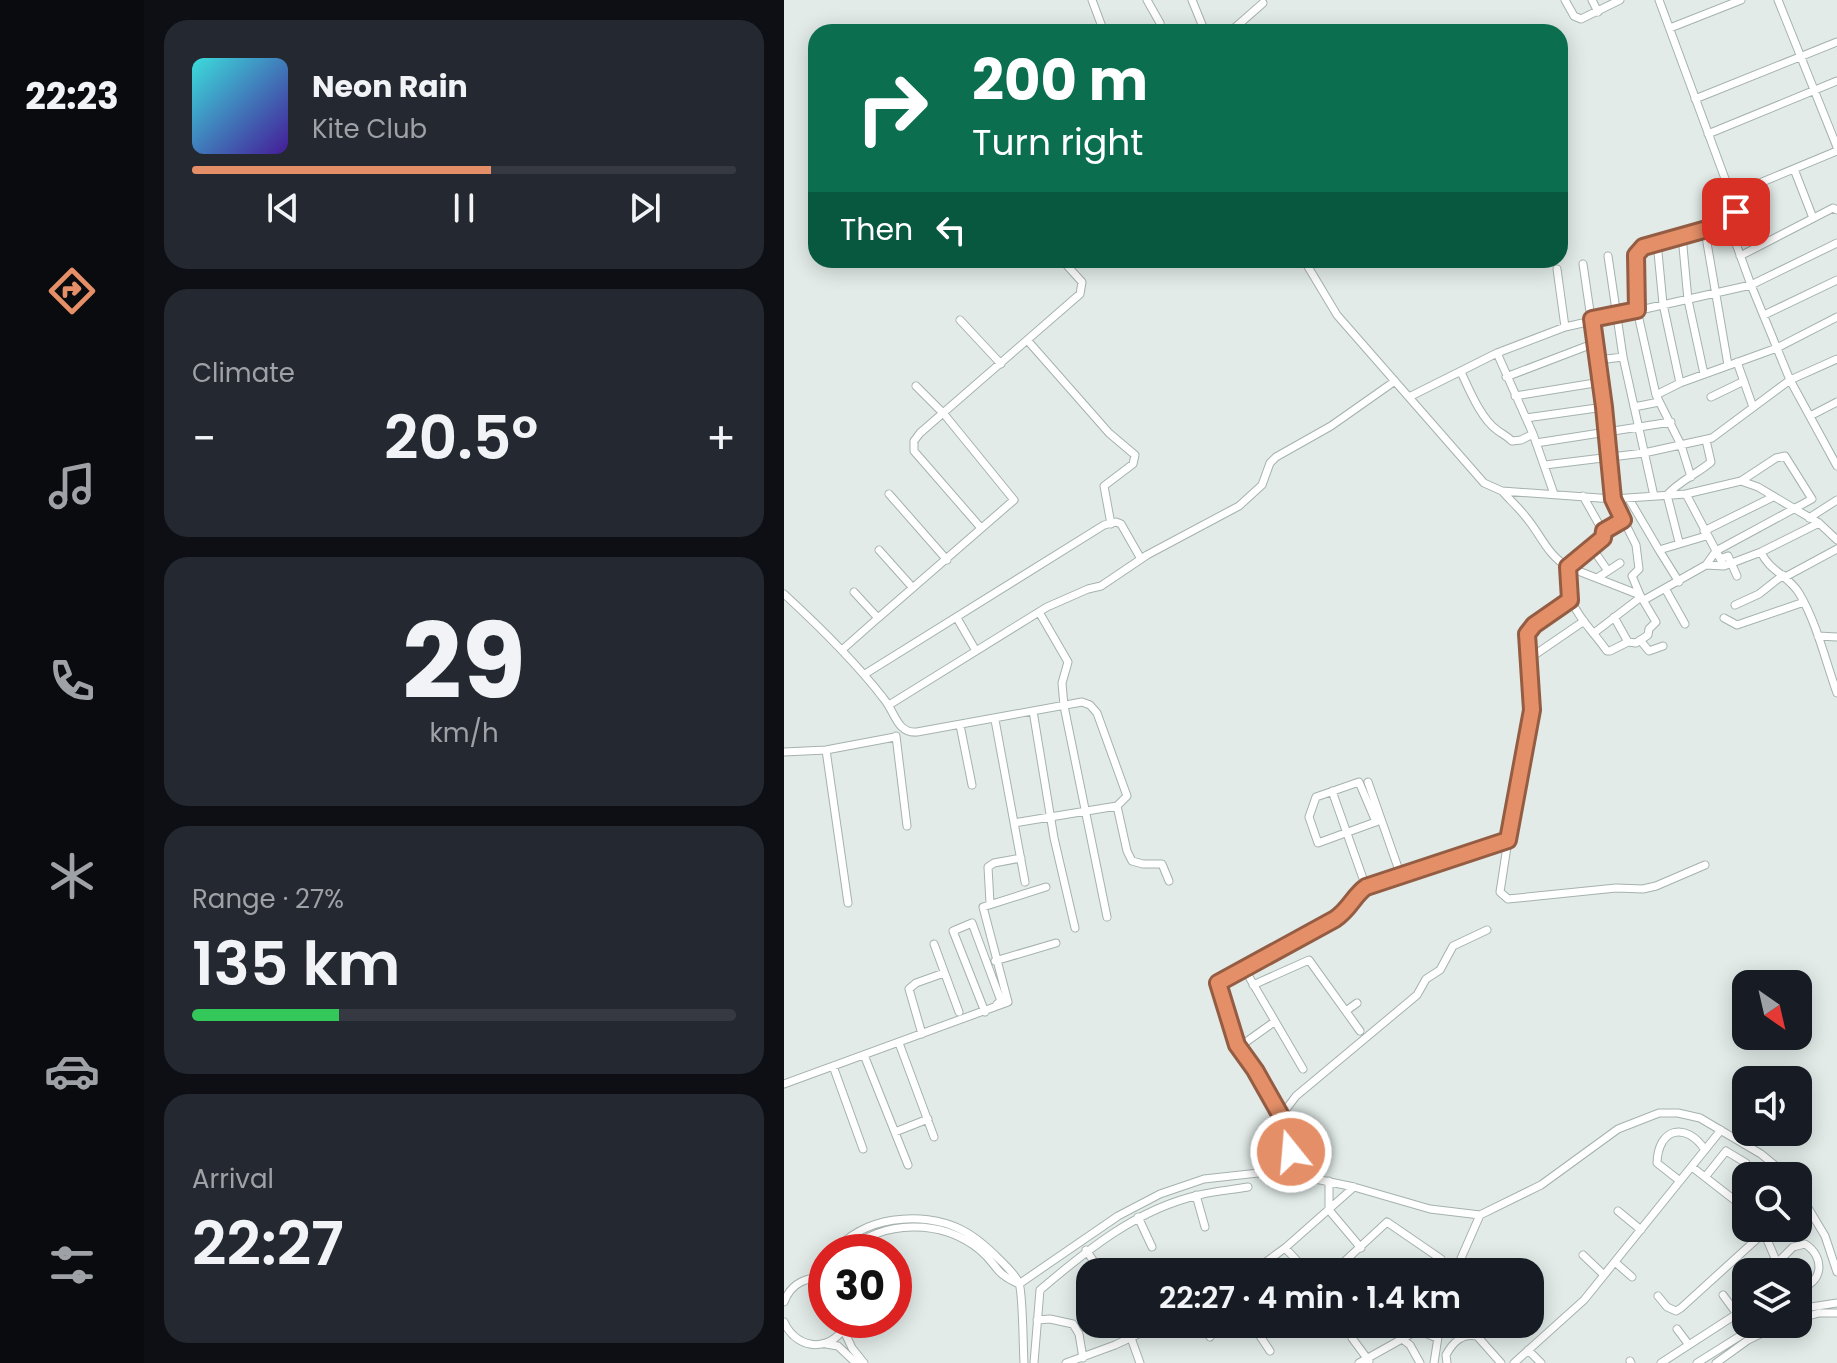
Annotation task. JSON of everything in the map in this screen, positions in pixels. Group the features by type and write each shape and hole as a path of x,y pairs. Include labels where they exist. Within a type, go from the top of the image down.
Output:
{"street":[{"path":"1092,0 1101,24"},
{"path":"1147,0 1160,23"},
{"path":"1566,0 1577,18 1581,19 1620,0"},
{"path":"1592,0 1598,12"},
{"path":"1659,0 1731,195 1736,212 1732,222 1733,239 1790,380 1837,466"},
{"path":"1670,28 1741,0"},
{"path":"1731,195 1837,149 1778,0"},
{"path":"1193,2 1202,24"},
{"path":"1239,24 1263,3"},
{"path":"1695,99 1837,42"},
{"path":"1708,134 1837,81"},
{"path":"1794,169 1813,218"},
{"path":"1740,256 1833,208 1837,210"},
{"path":"1732,222 1657,242 1643,247 1636,255 1637,310 1658,399 1681,445 1689,478 1689,494 1705,534 1737,576"},
{"path":"1705,231 1714,294 1733,364 1744,381 1753,407"},
{"path":"1682,236 1688,300 1704,374"},
{"path":"1657,242 1663,304 1680,383"},
{"path":"1409,397 1497,353 1565,327 1751,285 1837,243"},
{"path":"1608,256 1623,357 1654,496"},
{"path":"1568,567 1570,600 1609,651 1648,635 1649,629 1656,623 1632,576 1639,569 1636,545 1613,499 1601,382 1583,264"},
{"path":"981,528 914,451 914,441 1083,289 1082,282 1069,268"},
{"path":"1309,268 1337,315 1467,466 1484,483 1502,491 1613,499 1689,494 1741,481 1776,458 1785,456 1812,499 1716,551 1706,565 1666,590 1642,598 1594,633"},
{"path":"1557,269 1565,327"},
{"path":"1764,315 1837,280"},
{"path":"1634,407 1658,399 1680,383 1777,348 1837,317"},
{"path":"960,320 1001,364"},
{"path":"1028,341 1109,433 1136,458 1133,464 1104,486 1111,524"},
{"path":"1506,377 1595,343"},
{"path":"1497,353 1533,434 1554,494"},
{"path":"1598,360 1623,357"},
{"path":"1545,465 1644,453 1706,440 1716,436 1790,380 1837,359"},
{"path":"1461,372 1479,408 1497,430 1512,441 1533,434"},
{"path":"889,705 1039,612 1101,586 1141,559 1247,500 1262,485 1270,463 1276,457 1331,426 1395,381"},
{"path":"1711,397 1744,381"},
{"path":"1515,396 1601,382"},
{"path":"843,649 1013,502 1014,497 944,414 916,386"},
{"path":"1810,416 1837,402"},
{"path":"1526,418 1604,407"},
{"path":"1536,443 1671,422"},
{"path":"1667,495 1712,459 1706,440"},
{"path":"1741,481 1758,487 1819,523 1837,540"},
{"path":"1502,491 1524,514 1550,552 1568,567 1642,598"},
{"path":"889,494 947,560"},
{"path":"1667,495 1679,542"},
{"path":"1568,567 1605,535 1583,496"},
{"path":"1659,550 1705,534 1773,497"},
{"path":"1629,499 1679,582"},
{"path":"1809,518 1837,500"},
{"path":"1604,531 1623,520"},
{"path":"1706,565 1725,563 1761,552 1819,523"},
{"path":"865,674 1111,524 1121,524 1141,559"},
{"path":"1636,545 1651,537"},
{"path":"1592,548 1608,571"},
{"path":"1735,605 1837,549"},
{"path":"879,550 913,588"},
{"path":"1761,552 1770,567 1785,575 1804,602 1837,693"},
{"path":"1597,578 1620,563"},
{"path":"1666,590 1685,624"},
{"path":"854,592 878,618"},
{"path":"784,594 843,649 889,705 901,727 911,732 1087,703 1097,713 1127,796 1117,806 1014,823"},
{"path":"1570,600 1529,631 1532,710 1500,886 1502,896 1508,899 1616,888 1643,889 1705,865"},
{"path":"1724,618 1737,625 1804,602"},
{"path":"1039,612 1068,662 1062,683 1064,706 1107,917"},
{"path":"1614,617 1628,642"},
{"path":"957,618 976,651"},
{"path":"1530,658 1584,621"},
{"path":"1818,636 1837,637"},
{"path":"1640,640 1649,651 1663,646"},
{"path":"1033,711 1075,928"},
{"path":"995,720 1025,882"},
{"path":"960,725 972,785"},
{"path":"901,727 895,737 907,826"},
{"path":"784,752 826,750 895,737"},
{"path":"826,750 848,903"},
{"path":"1378,821 1318,843 1309,817 1314,799 1361,782 1378,821 1401,876"},
{"path":"1368,782 1378,821"},
{"path":"1332,791 1366,887"},
{"path":"1117,806 1129,857 1137,863 1162,864 1169,881"},
{"path":"1298,1175 1281,1116 1239,1047 1218,983 1345,913 1357,894 1366,887 1508,840"},
{"path":"990,903 988,867 1021,858"},
{"path":"784,1084 1008,1002 982,909 990,903 1046,887"},
{"path":"972,923 1001,1001 984,1010 952,933 972,923"},
{"path":"1281,1116 1296,1096 1417,995 1426,979 1440,970 1453,946 1487,930"},
{"path":"995,961 1056,943"},
{"path":"934,944 959,1012"},
{"path":"1253,985 1309,960 1360,1031"},
{"path":"1245,970 1303,1069"},
{"path":"922,1034 909,989 916,983 944,973"},
{"path":"1346,1011 1357,1003"},
{"path":"1239,1047 1274,1022"},
{"path":"899,1043 934,1137"},
{"path":"864,1055 908,1165"},
{"path":"833,1066 863,1149"},
{"path":"1019,1284 1118,1216 1160,1194 1204,1179 1277,1171 1354,1187 1430,1209 1480,1215 1541,1185 1618,1129 1659,1113 1700,1118 1772,1162"},
{"path":"895,1132 928,1119"},
{"path":"1514,1363 1584,1300 1721,1130"},
{"path":"1680,1181 1657,1163 1668,1135 1675,1131 1686,1132 1698,1139 1705,1150"},
{"path":"1706,1176 1726,1151 1744,1162"},
{"path":"1692,1167 1732,1197"},
{"path":"1329,1181 1329,1210 1361,1248"},
{"path":"1034,1363 1040,1290 1086,1250 1138,1217 1196,1195 1248,1187"},
{"path":"1271,1258 1354,1187"},
{"path":"1196,1195 1205,1227"},
{"path":"1618,1211 1641,1230"},
{"path":"1812,1214 1825,1236 1837,1272"},
{"path":"1461,1258 1480,1215"},
{"path":"1138,1217 1152,1247"},
{"path":"856,1234 865,1228 898,1219 933,1220 959,1228 985,1244 1019,1284 1024,1363"},
{"path":"1350,1258 1387,1222 1440,1258"},
{"path":"875,1234 886,1229 918,1226 950,1233 981,1251 1001,1276 1019,1284"},
{"path":"1658,1296 1676,1311 1751,1242"},
{"path":"1782,1258 1793,1247 1805,1244 1812,1249 1820,1265 1819,1274 1812,1282"},
{"path":"1285,1248 1294,1258"},
{"path":"1086,1250 1091,1258"},
{"path":"1583,1255 1604,1275"},
{"path":"1615,1262 1632,1277"},
{"path":"785,1297 794,1286 808,1279"},
{"path":"1723,1295 1732,1307"},
{"path":"1812,1307 1837,1303"},
{"path":"1812,1315 1837,1313"},
{"path":"1661,1363 1732,1317"},
{"path":"1037,1320 1050,1319 1073,1324 1079,1334 1083,1358"},
{"path":"784,1322 799,1341 838,1346 856,1363"},
{"path":"1677,1329 1689,1345"},
{"path":"826,1344 834,1338"},
{"path":"847,1338 864,1363"},
{"path":"1066,1363 1131,1338 1140,1363"},
{"path":"1261,1338 1270,1351"},
{"path":"1352,1338 1370,1361"},
{"path":"1434,1363 1437,1338"},
{"path":"1447,1363 1450,1346 1460,1338"},
{"path":"1478,1338 1500,1363"},
{"path":"1697,1363 1737,1338"},
{"path":"1716,1363 1752,1338"},
{"path":"1359,1363 1370,1361 1402,1339 1410,1345 1420,1363"},
{"path":"1528,1350 1541,1363"}],"route":[{"path":"1291,1152 1281,1116 1237,1045 1218,983 1345,913 1357,894 1373,883 1508,840 1532,710 1527,634 1534,625 1570,600 1568,567 1603,538 1604,531 1623,520 1613,499 1592,319 1637,310 1636,255 1643,247 1732,222 1736,212"}]}
